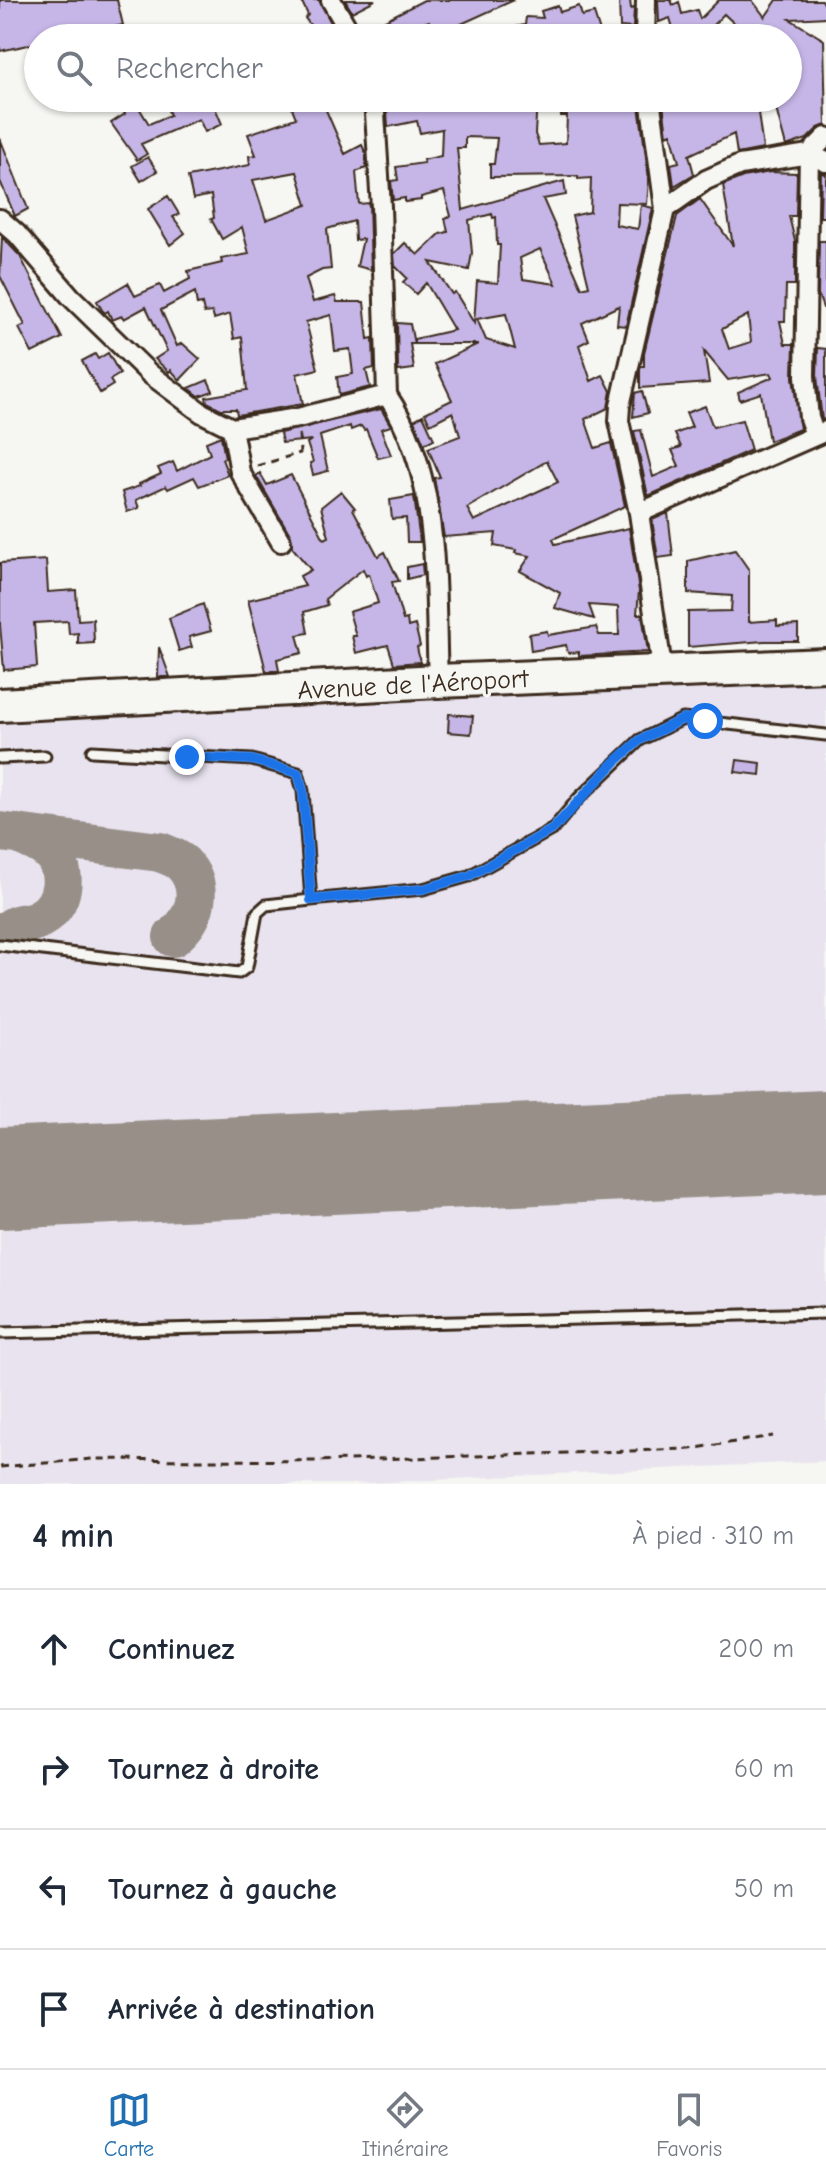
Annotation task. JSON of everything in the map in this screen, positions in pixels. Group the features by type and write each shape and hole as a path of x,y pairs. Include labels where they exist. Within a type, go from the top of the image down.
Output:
{"highway":[{"name":"Avenue de l'Aéroport","path":"0,705 438,681 826,665"}],"street":[{"path":"331,0 345,24"},
{"path":"645,24 646,0"},
{"path":"375,112 387,395 400,414 411,440 430,514 438,681"},
{"path":"652,112 665,209 620,406 620,436 639,513 663,674"},
{"path":"639,513 821,433 809,418 805,376 818,158 826,137"},
{"path":"665,209 706,180 740,165 818,158"},
{"path":"0,219 17,234 71,297 150,374 202,413 232,428 298,418 387,395"},
{"path":"232,428 240,472 281,542"}],"lane":[{"path":"0,945 239,973 247,967 257,913 266,905 423,889 469,876 553,829 615,762 640,740 683,719 826,735"},
{"path":"92,751 252,760 298,773 303,791 311,900"},
{"path":"0,758 45,756"},
{"path":"0,1333 826,1313"}],"path":[{"path":"240,472 300,453 298,418"},
{"path":"0,1467 92,1459 317,1461 690,1449 773,1436"}],"shaded area":[{"path":"826,677 826,1461 350,1484 0,1484 0,715"}],"building":[{"path":"0,0 117,0 123,24 24,24 24,46 0,51"},
{"path":"301,0 319,0 332,24 310,24 305,18 308,15"},
{"path":"345,0 375,0 352,12"},
{"path":"424,0 514,0 461,24 430,24 429,21 421,24 384,24 383,21"},
{"path":"619,0 630,0 631,9 634,8 633,24 620,24"},
{"path":"658,0 671,0 673,5 679,2 682,14 697,10 700,19 719,0 752,0 765,17 777,0 822,0 826,7 826,17 790,19 798,24 735,24 724,14 714,24 672,24 670,18 659,22"},
{"path":"558,6 560,12 579,6 582,16 594,13 598,24 525,24 526,17 543,18 541,11"},
{"path":"802,26 824,40 826,125 807,139 786,146 777,112 802,112"},
{"path":"142,112 149,124 170,115 169,112 217,112 222,124 205,132 199,119 141,144 147,154 137,160 111,123 125,114"},
{"path":"294,112 327,112 345,154 362,145 366,168 356,172 359,204 369,203 371,270 357,266 363,239 355,240 354,221 327,229 331,269 306,278 313,302 335,296 337,302 364,302 368,339 373,338 374,368 366,370 370,387 339,395 337,377 353,374 350,349 335,351 331,315 306,322 318,369 297,374 303,404 237,415 236,409 221,409 207,402 206,397 247,390 242,337 234,339 230,314 214,319 212,312 204,313 202,304 197,305 195,292 161,310 177,346 182,343 200,359 180,380 155,359 167,351 146,307 124,319 122,316 112,320 108,311 105,313 97,301 128,283 135,296 160,285 164,293 190,279 188,271 222,263 221,259 249,254 242,227 222,239 211,219 214,218 211,195 193,199 188,177 250,165 249,156 256,155 248,134 296,118","holes":["297,172 307,205 266,220 253,180"]},
{"path":"387,112 536,112 535,134 539,145 566,143 567,116 561,116 561,112 640,112 649,179 647,204 617,203 616,225 638,229 641,205 653,208 626,326 617,325 619,306 582,323 589,340 579,345 591,381 603,375 611,391 608,408 585,419 595,448 611,443 625,506 553,539 555,544 629,528 639,591 637,614 642,614 648,652 579,656 579,652 568,653 566,645 531,651 529,634 547,631 548,635 596,627 599,635 619,635 618,607 589,605 594,619 555,608 560,593 520,571 530,556 494,546 496,533 444,537 434,478 440,477 428,448 460,436 453,412 430,424 425,413 452,400 435,364 478,344 414,344 414,339 454,330 426,283 416,294 403,282 407,278 395,266 394,254 405,243 418,255 440,234 448,232 445,218 451,216 444,191 421,197 421,200 393,200 391,181 398,180 396,167 424,163 423,160 441,156 442,129 420,133 417,121 388,127","holes":["465,137 497,138 490,177 591,178 590,212 572,216 589,286 582,288 543,199 566,195 564,181 463,210 457,148 465,148","492,214 493,218 496,217 497,245 500,245 498,283 477,281 474,323 455,292 452,294 430,262 469,270 472,253 469,220","540,249 556,284 523,279 520,258","506,314 515,349 486,340 477,319","547,461 558,482 474,521 467,508"]},
{"path":"664,112 758,112 763,149 737,154 734,134 689,155 694,174 674,186 671,164 679,162 671,133 667,135"},
{"path":"0,138 28,209 15,216 0,181"},
{"path":"148,157 157,171 141,181 132,166"},
{"path":"770,172 797,173 796,216 789,216 795,241 795,285 786,285 785,321 780,321 785,344 794,344 793,377 800,429 769,441 761,393 740,400 738,392 773,377 771,373 728,380 704,351 709,383 640,388 640,370 644,366 644,353 677,216 700,199 733,246 723,185","holes":["748,315 751,342 729,349 722,329"]},
{"path":"821,173 826,174 826,217 820,217"},
{"path":"168,196 179,214 173,217 185,233 170,245 148,209"},
{"path":"2,237 20,256 62,338 32,353 19,328 25,325 0,276"},
{"path":"819,241 826,241 826,308 823,308 818,294"},
{"path":"397,323 410,324 414,369 398,371"},
{"path":"818,348 826,349 826,419 822,420 817,376"},
{"path":"108,353 120,374 110,380 113,385 100,393 82,361 95,354 98,359"},
{"path":"208,380 213,391 199,396 189,388"},
{"path":"642,391 648,413 633,417 635,393"},
{"path":"705,406 713,427 742,420 751,450 648,496 634,431 641,430 653,477 679,466 672,450 681,447 675,434 692,427 686,413"},
{"path":"381,409 391,426 381,429 391,455 378,458 366,429 361,426 351,430 350,426 320,436 328,471 313,475 307,443 312,440 282,443 280,433"},
{"path":"423,415 434,439 424,444 414,420"},
{"path":"221,436 225,458 222,459 228,475 199,486 194,477 168,489 166,486 136,500 139,508 127,512 122,492 161,474 158,468 173,462 177,471 210,454 206,442"},
{"path":"260,473 267,485 291,475 324,539 329,537 321,507 341,491 355,508 378,556 385,552 399,581 392,582 403,620 407,619 408,627 415,625 420,662 394,664 388,645 356,653 352,636 356,636 349,612 378,603 369,574 366,576 363,569 325,599 327,605 304,612 308,633 297,635 302,653 277,659 279,671 266,671 248,600 305,586 300,576 311,570 292,547 291,536 256,476"},
{"path":"414,496 420,542 407,542 406,518 392,519 390,500"},
{"path":"668,513 673,556 658,558 652,520"},
{"path":"735,550 749,570 749,622 777,620 777,626 798,625 798,641 688,647 688,612 731,611 732,596 688,593 688,561"},
{"path":"46,560 48,592 76,590 78,620 93,619 94,643 78,644 78,633 69,634 68,621 34,623 37,667 4,670 0,563"},
{"path":"422,564 423,575 407,579 407,567"},
{"path":"203,604 211,631 189,637 192,647 179,651 169,618"},
{"path":"159,647 170,677 158,677"},
{"path":"449,714 473,716 471,734 448,732"},
{"path":"737,760 761,763 760,775 735,772"}],"taxiway":[{"path":"0,832 160,852 178,860 190,873 196,893 192,912 173,937"},
{"path":"10,929 48,913 59,896 61,886 59,866 54,857 44,847 19,834"},
{"path":"0,1167 47,1176"}],"runway":[{"path":"0,1178 826,1141"}],"route":[{"path":"187,757 252,760 298,773 303,791 311,900 423,889 469,876 553,829 578,799 640,740 683,719 705,721"}]}
